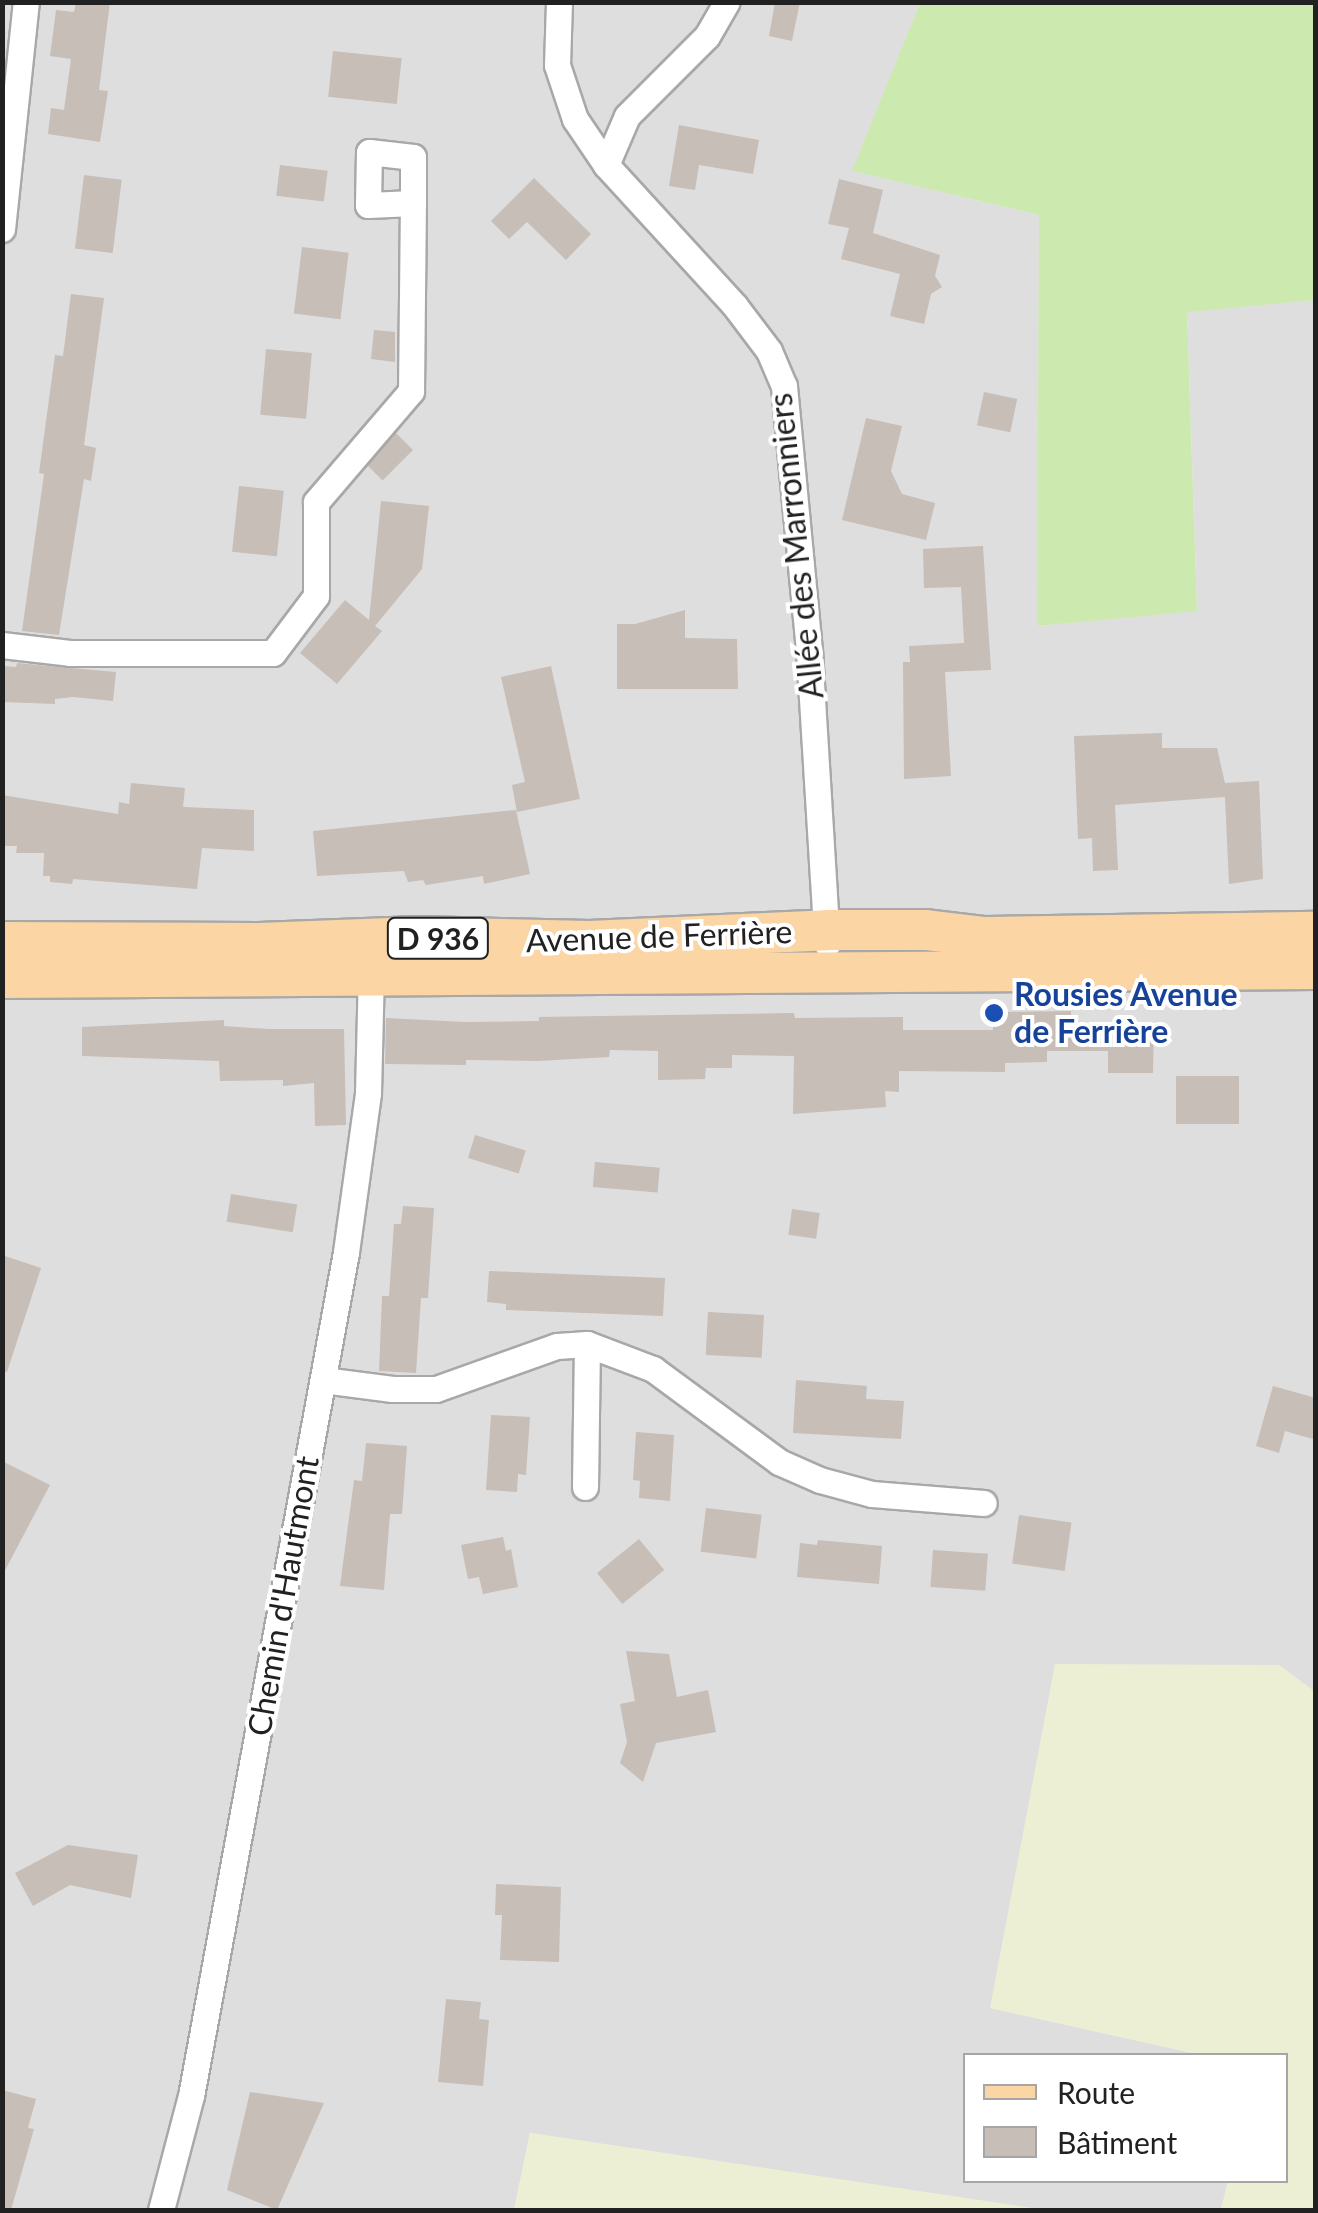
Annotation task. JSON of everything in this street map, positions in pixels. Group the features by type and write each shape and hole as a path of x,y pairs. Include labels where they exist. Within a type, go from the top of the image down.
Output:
{"main road":[{"name":"Avenue de Ferrière","path":"2,978 368,976 824,948 926,930 1004,937 1316,932"},
{"name":"Avenue de Ferrière","path":"2,942 395,938 588,942 824,948 859,972 1316,970"}],"street":[{"path":"2,229 26,2"},
{"name":"Allée des Marronniers","path":"559,2 557,65 574,119 606,165 734,306 769,351 784,386 809,650 824,948"},
{"path":"606,165 627,116 707,36 728,2"},
{"path":"2,645 70,653 272,652 316,596 316,502 412,391 413,202"},
{"path":"368,976 378,951 395,938"},
{"path":"328,940 348,949 368,976"},
{"name":"Chemin d'Hautmont","path":"161,2210 191,2096 362,1153 368,1093 368,976"},
{"path":"323,1380 392,1389 436,1389 538,1352 587,1344 653,1369 779,1462 820,1480 872,1494 984,1503"},
{"path":"585,1486 587,1344"}],"shaded area":[{"path":"3,3 920,3 853,171 1039,215 1038,626 1197,610 1187,311 1315,300 1315,1692 1279,1665 990,2008 1192,2053 963,2053 963,2183 1228,2183 1221,2210 1044,2210 530,2133 514,2210 3,2210"}],"green space":[{"path":"920,3 1315,3 1315,300 1187,312 1197,611 1037,626 1039,215 852,171"},
{"path":"1055,1664 1279,1665 1315,1692 1315,2210 1221,2210 1228,2183 1288,2183 1288,2053 1193,2053 990,2008"},
{"path":"530,2133 1044,2210 514,2210"}],"building":[{"path":"76,2 110,2 99,90 108,91 100,142 48,134 51,108 64,110 71,59 50,56 56,10 74,12"},
{"path":"775,2 800,2 792,41 769,36"},
{"path":"333,51 402,58 397,104 328,97"},
{"path":"679,125 759,140 753,174 699,165 695,190 669,186"},
{"path":"280,165 328,171 324,202 276,196"},
{"path":"84,175 122,180 113,253 75,248"},
{"path":"534,178 591,234 566,260 527,222 509,239 491,221"},
{"path":"839,179 883,190 873,233 940,255 935,276 942,287 931,294 924,324 890,316 900,274 841,259 849,228 828,224"},
{"path":"302,247 349,253 340,319 294,314"},
{"path":"71,294 104,298 84,445 96,448 91,481 84,479 59,635 22,631 44,474 39,473 55,355 63,356"},
{"path":"374,330 395,332 395,362 371,359"},
{"path":"266,349 312,353 306,419 260,415"},
{"path":"984,392 1017,399 1010,432 977,425"},
{"path":"866,418 902,426 891,471 902,494 935,503 926,540 842,520"},
{"path":"396,433 413,450 383,480 366,463"},
{"path":"239,486 284,491 277,556 232,552"},
{"path":"381,501 429,506 422,569 375,626 382,631 337,684 300,653 345,600 369,620"},
{"path":"983,546 991,670 945,672 951,776 904,779 903,662 910,662 909,646 964,643 961,587 924,588 923,549"},
{"path":"685,610 685,638 737,639 738,689 617,689 617,624 635,624"},
{"path":"17,663 116,672 113,701 73,697 55,699 55,704 2,702 2,666 16,667"},
{"path":"551,666 580,799 517,812 512,785 525,782 501,677"},
{"path":"1162,733 1162,748 1217,748 1225,783 1259,781 1263,879 1229,884 1225,797 1115,805 1118,870 1093,871 1092,838 1078,839 1074,736"},
{"path":"131,783 185,788 183,807 254,810 254,851 202,848 197,889 73,879 72,884 50,882 50,876 43,876 44,853 16,853 17,846 2,846 2,795 118,814 119,802 129,804"},
{"path":"516,810 530,874 484,884 483,876 426,885 423,880 408,882 404,871 317,876 313,831"},
{"path":"1071,1011 1071,1024 1154,1023 1153,1073 1108,1073 1108,1051 1047,1051 1047,1062 1005,1063 1005,1072 899,1071 899,1092 885,1091 886,1107 793,1114 794,1056 732,1055 732,1068 706,1068 705,1079 658,1080 658,1051 610,1050 609,1057 538,1061 466,1060 466,1065 385,1064 386,1018 465,1022 794,1013 795,1018 903,1017 903,1030 993,1030 993,1012"},
{"path":"224,1020 224,1026 344,1029 346,1125 315,1126 314,1083 283,1086 283,1080 220,1081 219,1061 82,1056 82,1027"},
{"path":"1176,1076 1239,1076 1239,1124 1176,1124"},
{"path":"475,1135 526,1150 519,1173 468,1158"},
{"path":"595,1162 660,1168 658,1193 593,1187"},
{"path":"231,1194 297,1204 293,1232 227,1222"},
{"path":"403,1206 434,1208 428,1298 421,1298 416,1373 379,1371 382,1296 389,1296 394,1224 401,1224"},
{"path":"792,1209 820,1213 816,1239 788,1235"},
{"path":"2,1255 41,1268 7,1372 2,1371"},
{"path":"489,1271 665,1278 663,1316 506,1310 506,1304 487,1302"},
{"path":"708,1312 764,1315 762,1358 706,1355"},
{"path":"796,1380 867,1386 866,1399 904,1401 901,1439 793,1433"},
{"path":"1273,1386 1316,1398 1316,1440 1285,1431 1279,1453 1256,1446"},
{"path":"491,1415 530,1417 526,1475 518,1474 517,1492 486,1490"},
{"path":"636,1432 674,1435 670,1501 639,1498 640,1481 633,1480"},
{"path":"366,1443 407,1446 402,1514 390,1514 384,1590 340,1586 354,1480 362,1481"},
{"path":"2,1461 50,1485 2,1576"},
{"path":"706,1508 762,1515 756,1558 701,1552"},
{"path":"1019,1515 1071,1522 1065,1571 1012,1564"},
{"path":"503,1537 506,1551 511,1549 518,1587 483,1594 479,1577 468,1579 461,1545"},
{"path":"639,1539 664,1570 622,1604 597,1573"},
{"path":"818,1540 882,1546 879,1584 797,1577 800,1543 817,1545"},
{"path":"933,1550 988,1554 985,1591 930,1587"},
{"path":"626,1651 669,1654 677,1697 708,1690 716,1732 656,1743 643,1782 620,1763 627,1742 620,1704 635,1701"},
{"path":"68,1845 138,1855 131,1898 70,1885 33,1906 15,1873"},
{"path":"496,1884 561,1887 559,1962 500,1960 502,1915 495,1915"},
{"path":"446,1999 481,2002 479,2019 489,2020 483,2086 438,2082"},
{"path":"2,2090 36,2099 28,2128 34,2129 11,2210 2,2210"},
{"path":"250,2092 324,2103 277,2210 227,2190"}],"place":[{"name":"Rousies Avenue de Ferrière","path":"994,1013"}]}
